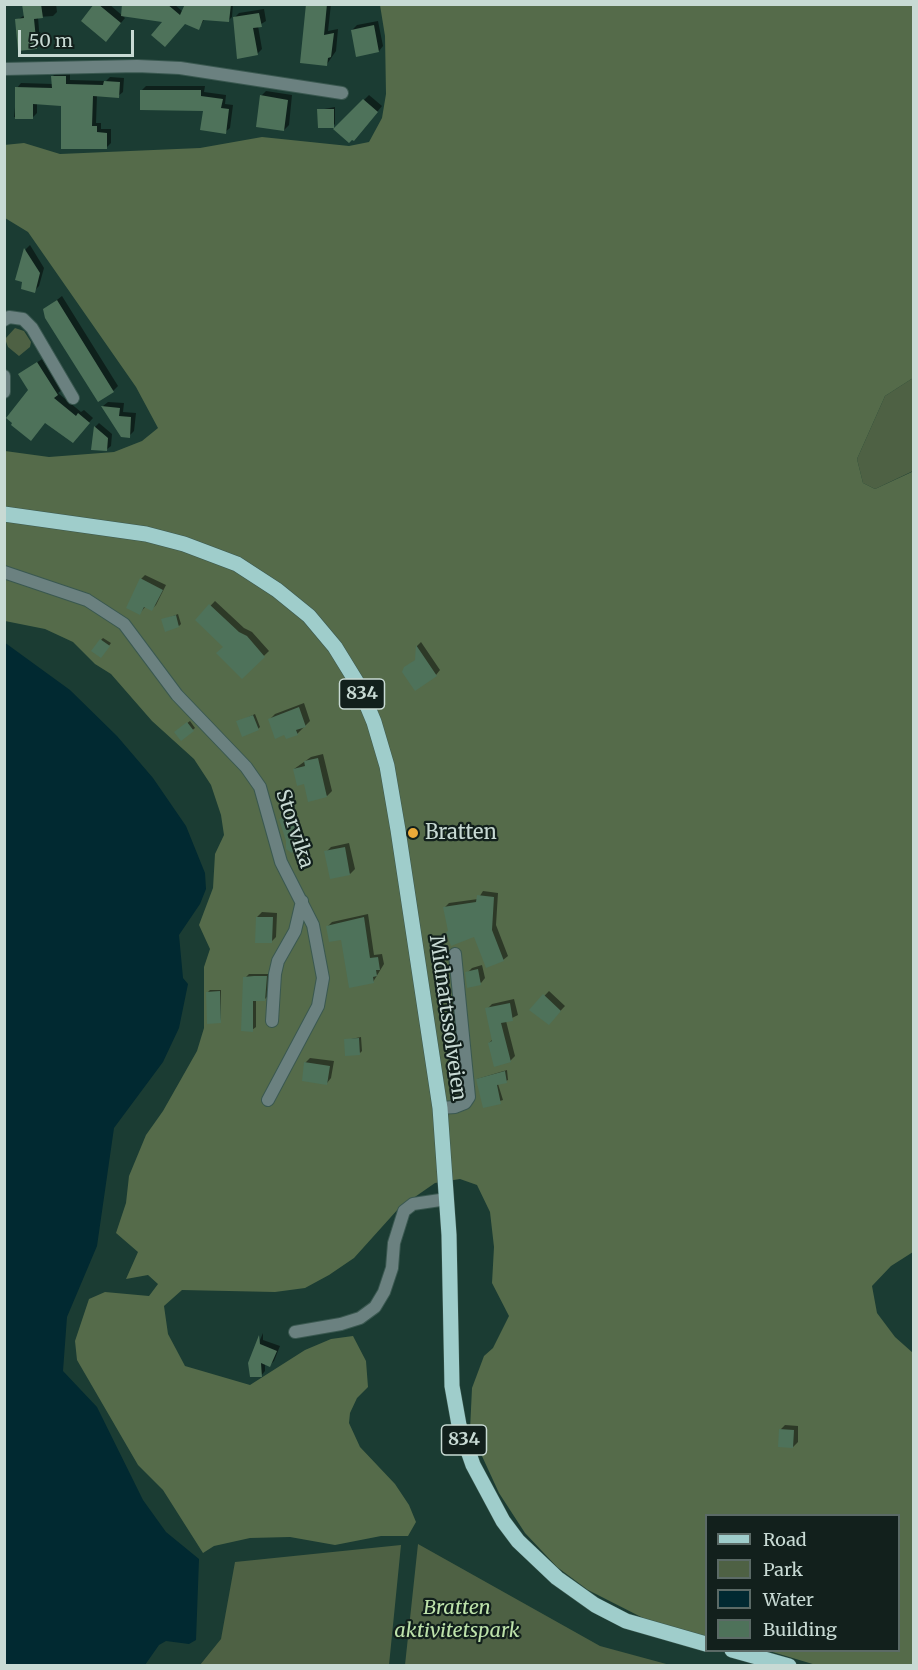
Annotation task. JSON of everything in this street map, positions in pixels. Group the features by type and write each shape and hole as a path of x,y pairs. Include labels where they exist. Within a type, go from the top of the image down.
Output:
{"main road":[{"name":"Midnattssolveien","path":"4,514 146,534 184,544 237,564 277,590 309,616 335,647 359,686 387,766 440,1108 447,1199 452,1386 459,1425 473,1465 491,1501 518,1541 574,1591 626,1621 705,1644"},
{"path":"740,1652 789,1665"}],"street":[{"path":"4,69 137,66 180,68 342,93"},
{"path":"4,320 9,317 23,319 32,328 73,398"},
{"path":"4,376 4,392"},
{"name":"Storvika","path":"4,572 87,600 124,624 177,695 246,767 260,787 267,803 281,862 313,925 320,959 322,993 307,1028 289,1057 268,1100"},
{"path":"272,1021 277,967 295,930 302,901"},
{"path":"440,1108 455,1107 465,1103 469,1097 455,954"},
{"path":"295,1332 341,1324 360,1318 375,1307 384,1292 392,1268 394,1243 404,1211 413,1204 447,1199"}],"green space":[{"path":"380,5 913,5 913,378 885,396 857,459 863,483 875,489 914,471 913,1252 891,1266 872,1286 877,1313 895,1337 913,1353 913,1665 816,1665 772,1652 900,1652 900,1514 705,1514 705,1637 649,1621 588,1590 557,1567 525,1533 499,1493 470,1430 472,1388 484,1356 493,1348 509,1316 492,1283 494,1247 490,1212 477,1185 460,1179 435,1183 399,1208 354,1258 305,1288 275,1292 182,1290 164,1306 168,1334 185,1366 250,1385 305,1350 331,1339 353,1336 366,1361 368,1387 357,1398 350,1413 349,1423 360,1447 395,1484 409,1505 416,1522 408,1536 381,1536 335,1545 290,1537 250,1538 214,1546 203,1553 163,1490 138,1465 77,1360 75,1341 89,1299 105,1292 149,1296 158,1284 148,1275 126,1279 138,1252 116,1233 126,1203 129,1176 146,1135 163,1111 197,1051 204,1028 204,967 210,949 199,925 213,888 215,854 224,835 221,815 211,785 194,759 152,721 111,674 95,664 73,642 45,629 5,621 5,451 49,457 114,452 142,441 158,428 136,387 28,232 5,218 4,145 24,143 60,154 200,148 262,137 349,146 369,142 382,118 386,94 385,36"},
{"path":"15,328 24,331 31,342 30,347 19,356 8,347 5,339"},
{"path":"913,378 913,471 875,489 863,483 857,459 885,396"},
{"name":"Bratten aktivitetspark","path":"418,1544 600,1646 670,1665 405,1665"},
{"path":"401,1545 389,1665 200,1665 221,1639 235,1562"}],"water":[{"path":"4,642 70,690 117,736 153,778 186,826 205,873 206,889 200,904 179,935 183,978 188,984 179,1028 163,1062 114,1128 97,1246 67,1317 63,1371 97,1407 143,1500 166,1532 199,1559 196,1640 189,1644 166,1641 159,1645 145,1665 5,1665"}],"building":[{"path":"22,4 41,4 43,18 34,19 37,49 18,51 15,19 24,18"},
{"path":"94,4 98,4 121,23 106,42 81,21"},
{"path":"122,4 167,4 180,15 185,4 231,4 229,22 203,20 199,30 185,24 165,47 151,35 162,22 121,16"},
{"path":"306,4 327,4 324,35 334,33 331,57 328,58 327,66 300,63"},
{"path":"259,13 262,27 253,28 258,55 237,59 233,17"},
{"path":"374,25 379,52 356,57 351,30"},
{"path":"51,76 66,76 66,84 103,85 104,81 120,82 119,98 93,96 92,126 97,126 97,132 107,133 107,149 61,149 61,106 33,104 33,119 15,119 15,87 52,88"},
{"path":"140,90 201,90 201,96 223,99 221,108 229,109 226,134 200,130 203,111 140,110"},
{"path":"260,95 288,100 284,131 256,127"},
{"path":"363,99 378,112 354,141 349,143 333,129"},
{"path":"317,109 334,109 334,128 318,128"},
{"path":"24,248 40,273 35,293 21,289 22,282 15,280"},
{"path":"57,300 114,392 98,402 45,318 43,309"},
{"path":"37,362 58,395 54,398 76,416 78,413 90,423 73,443 45,423 31,441 6,418 28,390 18,374"},
{"path":"101,406 120,408 119,416 131,417 130,438 121,437"},
{"path":"94,426 108,438 107,451 91,450"},
{"path":"140,578 163,590 152,611 144,607 140,615 126,608"},
{"path":"209,604 239,632 247,636 265,657 242,679 216,653 223,647 195,620"},
{"path":"176,615 179,627 165,632 161,619"},
{"path":"100,639 110,646 101,658 91,651"},
{"path":"416,645 437,676 415,691 402,672 404,667 415,660"},
{"path":"299,707 306,727 296,730 298,735 286,739 284,735 275,739 268,719"},
{"path":"253,715 259,730 242,737 236,721"},
{"path":"187,722 194,731 181,741 174,732"},
{"path":"318,758 327,797 308,802 304,784 297,786 293,769 305,766 304,761"},
{"path":"294,814 302,838 292,853 286,849 286,841 279,819"},
{"path":"345,847 350,875 330,879 324,851"},
{"path":"477,895 494,897 492,930 504,961 486,968 474,937 451,946 446,932 448,931 443,907 476,902"},
{"path":"256,917 273,917 272,943 255,943"},
{"path":"364,917 370,958 378,957 380,970 376,970 377,976 373,977 374,983 349,988 341,940 329,942 326,926"},
{"path":"478,969 481,985 467,988 465,972"},
{"path":"267,976 265,1001 253,1001 253,1032 241,1031 243,977"},
{"path":"220,991 221,1023 207,1024 206,992"},
{"path":"543,994 561,1011 549,1025 529,1010"},
{"path":"510,1003 513,1021 501,1023 511,1062 494,1067 488,1043 492,1041 485,1008"},
{"path":"359,1038 360,1055 345,1056 344,1039"},
{"path":"304,1062 330,1066 327,1085 302,1081"},
{"path":"505,1071 507,1083 497,1085 501,1104 483,1108 476,1079"},
{"path":"259,1335 260,1344 277,1351 270,1367 261,1363 262,1377 250,1377 248,1363"},
{"path":"779,1429 794,1430 793,1448 778,1447"}],"place":[{"name":"Bratten","path":"413,833"}]}
